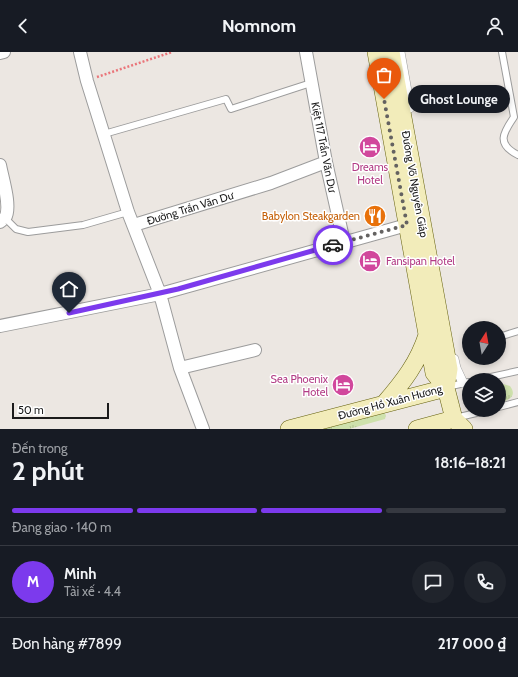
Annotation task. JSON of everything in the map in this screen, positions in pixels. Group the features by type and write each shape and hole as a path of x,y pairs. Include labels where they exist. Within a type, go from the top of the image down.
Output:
{"main road":[{"name":"Đường Võ Nguyên Giáp","path":"376,52 414,223 449,369 446,388 456,426"},
{"name":"Đường Võ Nguyên Giáp","path":"391,52 414,223 427,335 434,373 446,388"},
{"path":"384,404 399,387 417,361 427,335"},
{"name":"Đường Hồ Xuân Hương","path":"289,429 446,388"},
{"path":"416,429 456,426"}],"street":[{"path":"0,53 4,52"},
{"name":"Đường Trần Văn Dư","path":"80,52 128,212 134,225 271,183 326,162"},
{"name":"Kiệt 117 Trần Văn Dư","path":"306,52 326,162 344,242"},
{"path":"400,52 456,368 462,376"},
{"path":"0,165 7,204 7,211 2,220"},
{"path":"0,326 160,294 414,223"},
{"path":"134,225 160,294 180,368 203,429"},
{"path":"180,368 256,350"}],"lane":[{"path":"502,52 514,117 505,131 504,141 510,151 518,155"},
{"path":"104,134 226,99 232,109 312,83"},
{"path":"2,220 16,229 28,232 83,225 128,212"},
{"path":"506,335 518,331"},
{"path":"506,374 518,371"},
{"name":"Đường Hồ Xuân Hương","path":"446,388 462,383"},
{"path":"506,405 518,402"},
{"path":"456,426 475,417"}],"path":[{"path":"88,81 172,52"}],"green space":[{"path":"506,385 510,386 513,393 509,399 506,400"},
{"path":"384,413 386,415 385,419 349,429 309,429"}],"way so far":[{"path":"333,245 407,225 384,99"}],"place":[{"name":"Ghost Lounge","path":"384,99"},
{"name":"Dreams Hotel","path":"370,147"},
{"name":"Babylon Steakgarden","path":"375,216"},
{"name":"Fansipan Hotel","path":"370,261"},
{"name":"Sea Phoenix Hotel","path":"343,385"}],"route":[{"path":"69,313 160,294 333,245"}]}
